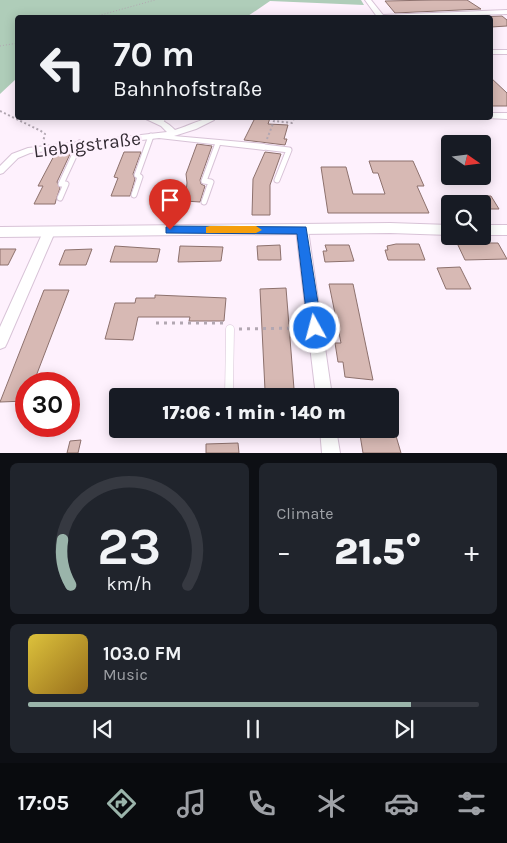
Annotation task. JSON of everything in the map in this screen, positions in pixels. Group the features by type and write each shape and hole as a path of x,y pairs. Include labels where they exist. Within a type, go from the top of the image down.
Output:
{"main road":[{"path":"0,232 390,228 441,230"},
{"path":"491,230 507,230"}],"street":[{"path":"368,0 379,15"},
{"path":"466,15 507,12"},
{"path":"493,52 507,52"},
{"path":"493,116 507,116"},
{"path":"162,120 173,132"},
{"name":"Liebigstraße","path":"0,171 15,156 43,147 151,136 193,127 207,120"},
{"name":"Liebigstraße","path":"151,136 264,147"},
{"path":"302,230 323,388"},
{"path":"0,343 49,232"},
{"path":"329,438 331,453"}],"lane":[{"path":"134,195 140,177 137,175 151,136"},
{"path":"60,198 66,184 61,184 80,143"},
{"path":"204,202 211,182 204,181 218,143"},
{"path":"264,147 289,150 277,180"},
{"path":"229,388 230,329"}],"path":[{"path":"101,15 155,0"},
{"path":"0,46 15,44"},
{"path":"0,111 15,118"},
{"path":"18,120 45,134 43,147"},
{"path":"264,147 274,121 292,123 293,120"},
{"path":"156,322 227,323 230,329 300,328"}],"green space":[{"path":"0,0 361,0 364,5 270,1 249,15 15,15 15,80 0,94"}],"building":[{"path":"467,0 481,9 395,13 385,1"},
{"path":"493,16 502,16 507,20 507,26 493,27"},
{"path":"493,80 507,93 507,106 493,106"},
{"path":"254,120 269,120 268,124 288,125 284,139 287,139 285,145 244,140"},
{"path":"197,144 212,146 200,180 201,184 205,186 200,202 185,201 186,174"},
{"path":"56,152 71,152 57,182 60,188 55,204 34,204 43,186 38,186"},
{"path":"124,152 141,152 133,174 135,179 130,196 111,196 118,178 114,177"},
{"path":"265,152 281,154 270,185 270,215 252,215 253,179"},
{"path":"369,161 413,161 424,186 417,186 429,213 328,213 321,167 346,167 353,194 385,194 378,173 373,173"},
{"path":"491,196 499,209 491,209"},
{"path":"491,243 498,243 507,259 465,260 458,245 491,245"},
{"path":"419,244 425,260 388,260 385,250 388,250 387,246"},
{"path":"280,245 281,260 258,260 257,246"},
{"path":"325,245 349,245 354,261 325,262 323,251 327,251"},
{"path":"115,246 160,249 157,262 110,262"},
{"path":"180,246 223,247 221,261 178,262"},
{"path":"0,249 16,249 8,265 0,265"},
{"path":"92,249 86,265 59,265 65,250"},
{"path":"460,267 471,289 446,289 437,268"},
{"path":"329,284 353,284 373,380 345,377 343,362 338,362 335,343 341,343"},
{"path":"286,288 294,388 265,388 260,289"},
{"path":"44,290 69,290 38,372 15,372 15,401 0,402"},
{"path":"155,295 226,298 224,321 189,321 190,317 138,317 133,340 105,339 115,303 135,303 136,298 155,298"},
{"path":"360,438 397,438 401,453 363,453"},
{"path":"81,440 78,453 67,453 70,441"},
{"path":"238,443 239,453 206,453 206,444"}],"slow traffic":[{"path":"210,230 256,230"}],"route":[{"path":"170,230 302,230 315,328"}]}
